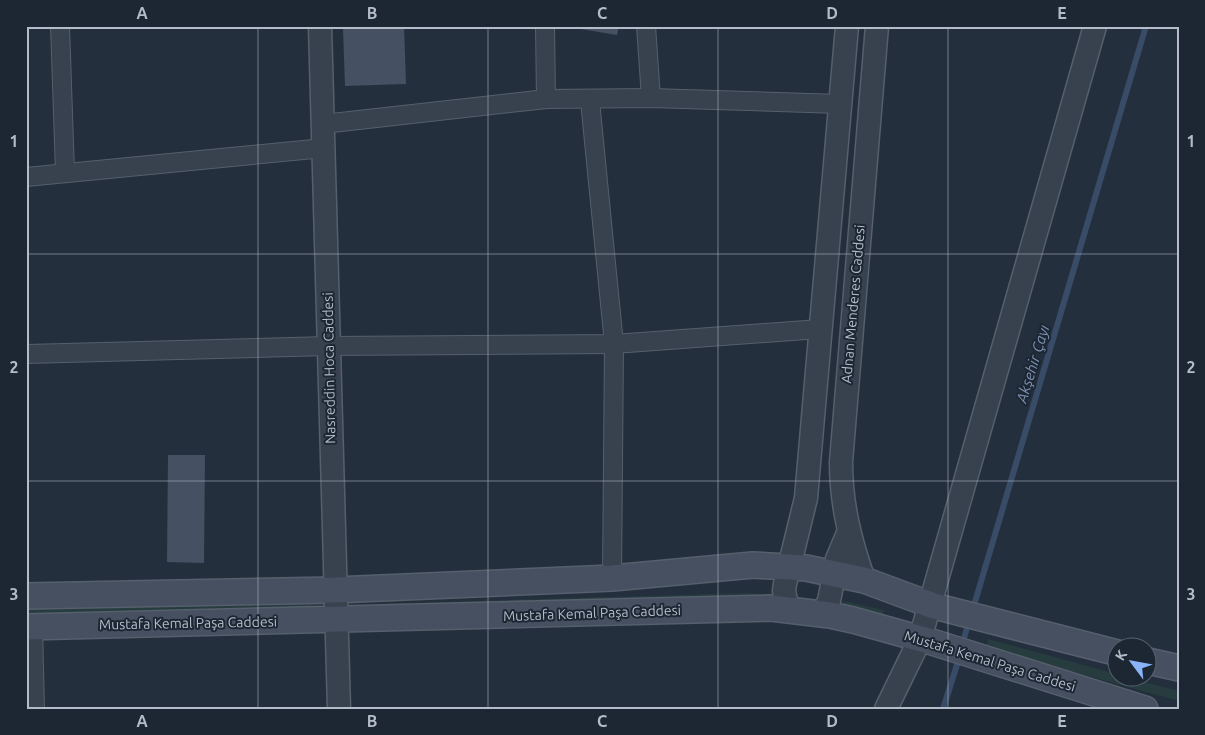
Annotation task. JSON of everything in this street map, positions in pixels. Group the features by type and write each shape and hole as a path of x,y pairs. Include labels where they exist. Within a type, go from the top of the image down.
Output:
{"main road":[{"path":"26,596 335,590 612,578 753,565 806,568 864,580 932,605 991,622 1108,651"},
{"name":"Mustafa Kemal Paşa Caddesi","path":"30,627 771,608 853,620 926,640 1144,709"},
{"path":"1158,663 1179,668"}],"street":[{"path":"60,26 65,172"},
{"name":"Nasreddin Hoca Caddesi","path":"320,26 335,590 340,709"},
{"path":"545,26 546,100"},
{"path":"646,26 652,98"},
{"path":"788,611 784,591 806,498 847,26"},
{"name":"Adnan Menderes Caddesi","path":"864,580 848,533 841,489 841,442 878,26"},
{"path":"886,709 926,640 932,605 1095,26"},
{"path":"323,124 546,100 590,101 652,98 840,104"},
{"path":"590,101 614,344 612,578"},
{"path":"26,177 324,148"},
{"path":"26,354 328,346 614,344 820,329"},
{"path":"821,615 829,601 837,559 848,533"},
{"path":"30,627 35,709"}],"green space":[{"path":"746,593 775,595 775,601 379,610 377,604"},
{"path":"309,601 312,609 26,614 26,606"},
{"path":"843,601 884,610 882,620 841,611"},
{"path":"988,639 1108,672 1108,682 986,648"},
{"path":"1158,686 1179,691 1179,701 1132,688 1158,688"}],"building":[{"path":"404,26 406,84 345,86 343,28"},
{"path":"581,26 619,26 617,35 581,29"},
{"path":"168,455 205,455 204,563 167,562"}],"waterway":[{"name":"Akşehir Çayı","path":"972,612 1146,26"},
{"name":"Akşehir Çayı","path":"962,645 969,621"},
{"name":"Akşehir Çayı","path":"943,709 960,655"}]}
